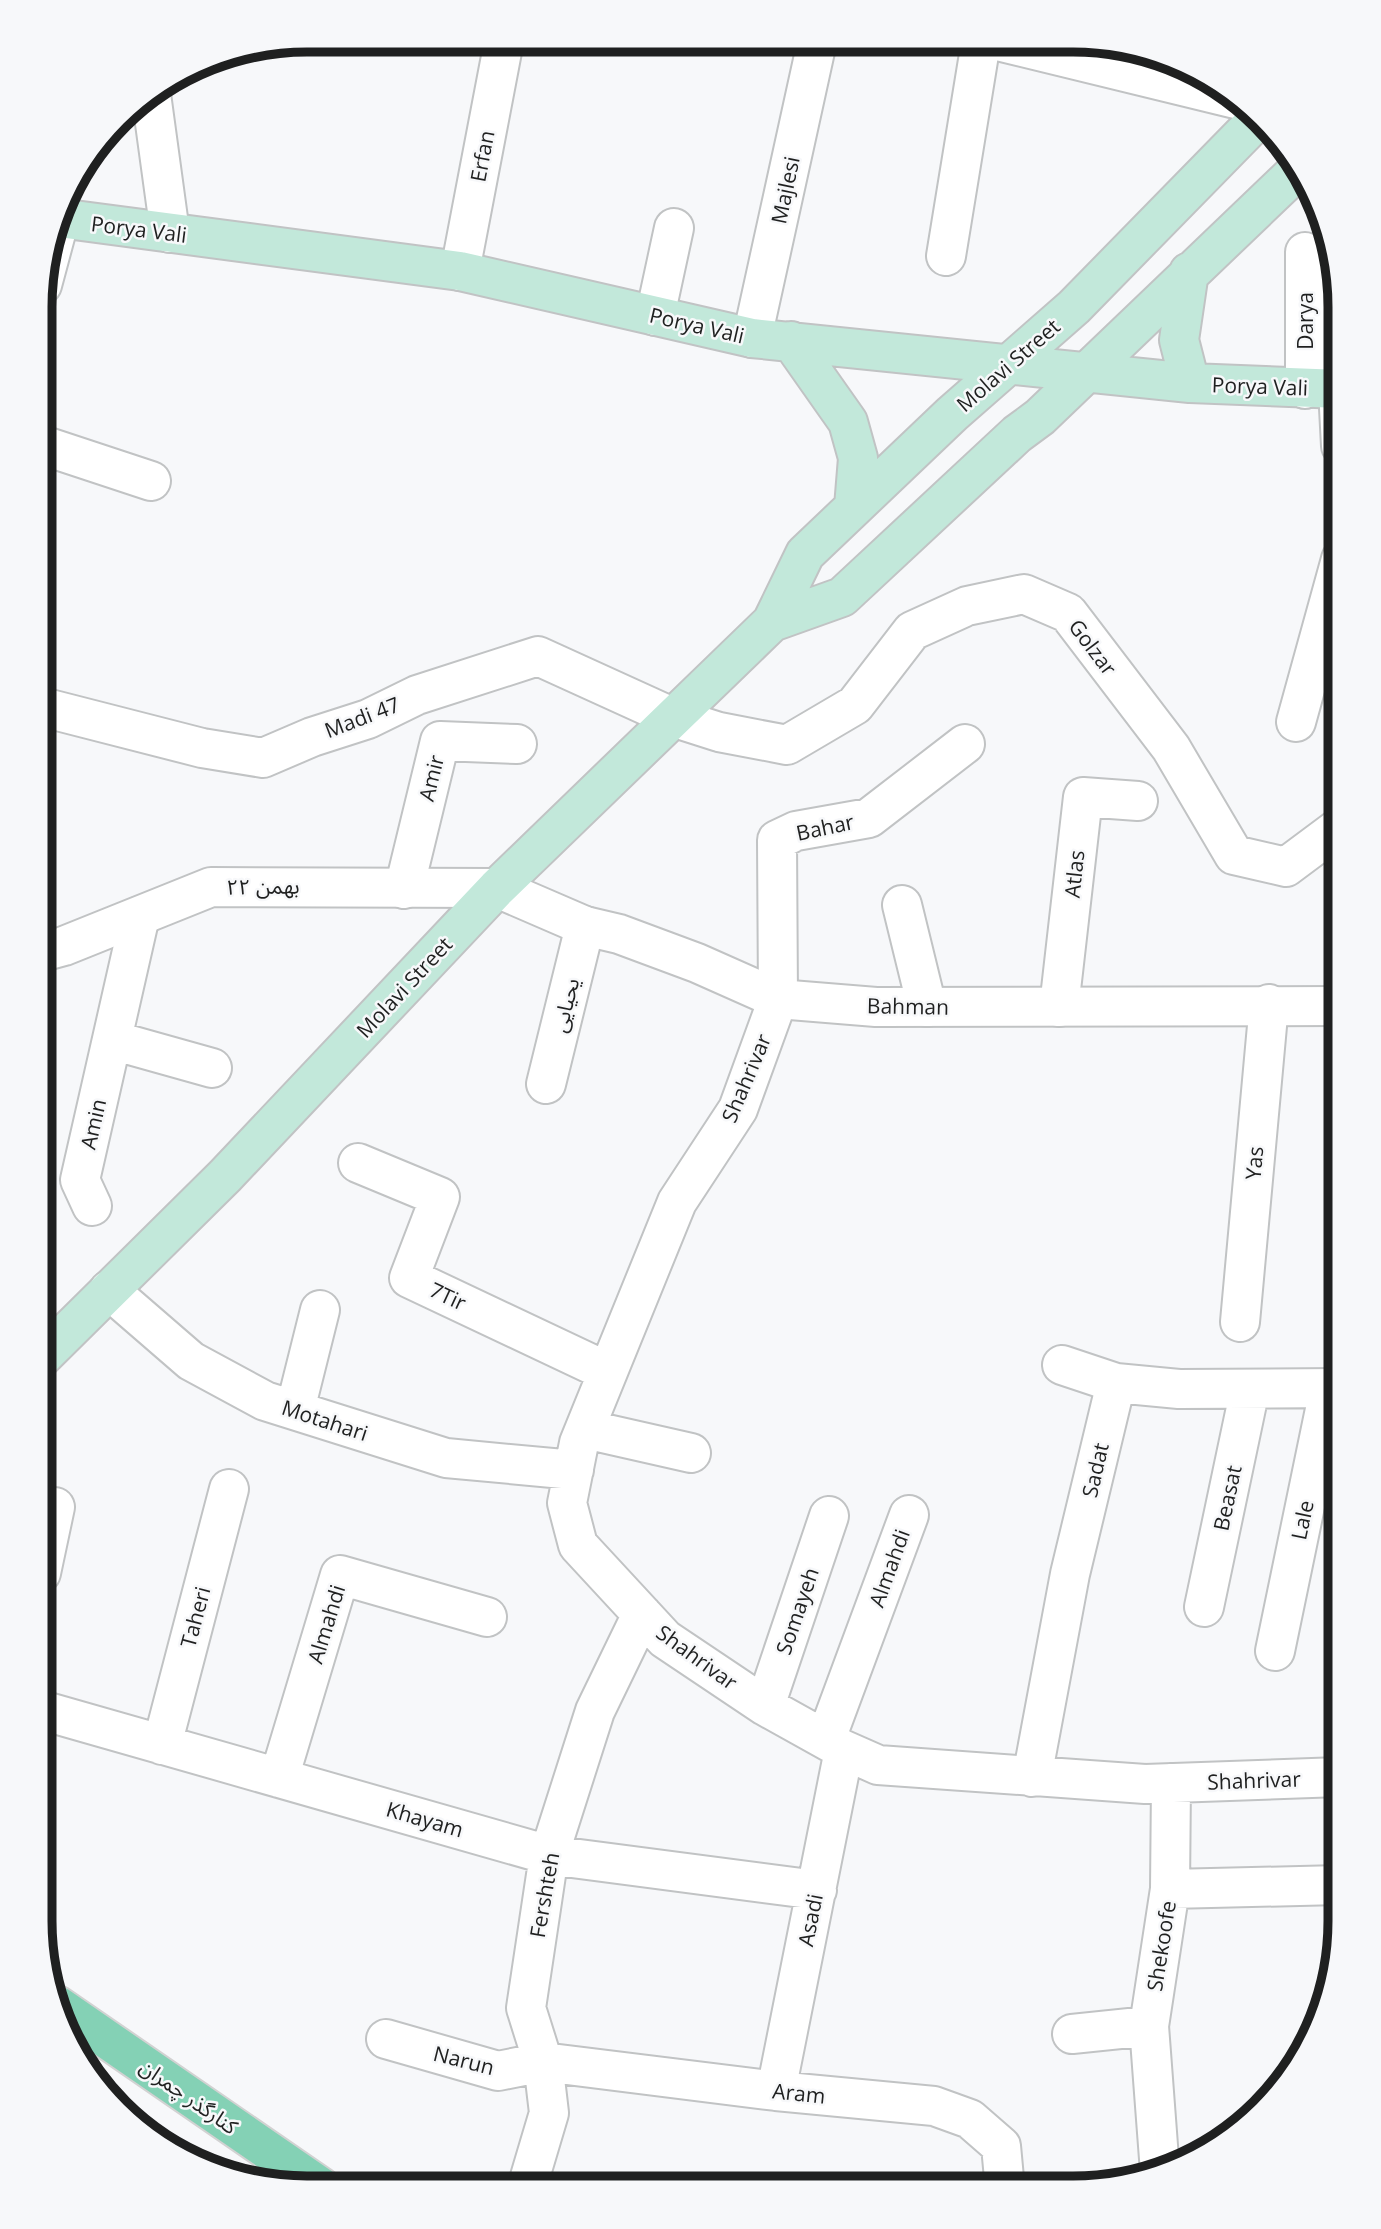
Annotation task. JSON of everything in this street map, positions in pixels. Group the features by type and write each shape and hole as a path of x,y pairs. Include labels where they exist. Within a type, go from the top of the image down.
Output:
{"main road":[{"name":"Molavi Street","path":"52,1347 235,1166 497,888 772,622 805,554 951,414 1074,307 1252,125"},
{"name":"Molavi Street","path":"772,622 842,597 1291,176"},
{"name":"Porya Vali","path":"69,219 460,271 752,338 1190,383 1328,389"},
{"path":"1189,272 1179,340 1190,383"},
{"path":"791,341 848,422 858,458 854,507"},
{"name":"کنارگذر چمران","path":"70,2014 305,2176"}],"street":[{"name":"Erfan","path":"460,271 503,52"},
{"name":"Majlesi","path":"752,338 815,52"},
{"path":"946,256 979,52"},
{"path":"1043,52 1210,93"},
{"path":"152,105 170,233"},
{"path":"655,316 674,228"},
{"name":"Darya","path":"1305,252 1328,389"},
{"path":"52,447 151,481"},
{"name":"Golzar","path":"672,717 719,732 787,745 855,705 912,631 967,606 1024,594 1068,613 1171,748 1234,855 1286,867 1328,835"},
{"path":"1296,722 1328,606"},
{"name":"Madi 47","path":"52,710 202,748 263,758 312,737 368,719 416,695 538,656 672,717"},
{"name":"Amir","path":"404,889 440,741 517,744"},
{"name":"Bahar","path":"778,999 776,840 796,831 869,818 965,744"},
{"name":"Atlas","path":"1059,1007 1083,796 1138,801"},
{"name":"۲۲ بهمن","path":"52,949 211,887 497,888"},
{"name":"Bahman","path":"497,888 585,926 619,934 671,953 778,999 876,1007 1328,1006"},
{"path":"902,905 927,1007"},
{"name":"Amin","path":"92,1206 80,1180 140,916"},
{"name":"یحیایی","path":"546,1084 585,926"},
{"name":"Shahrivar","path":"778,999 738,1110 677,1202 584,1429 567,1503 578,1545 666,1639 765,1706 878,1765 1032,1777 1171,1783 1328,1777"},
{"name":"Yas","path":"1240,1322 1269,1004"},
{"path":"112,1041 212,1068"},
{"name":"7Tir","path":"358,1163 440,1197 409,1278 608,1372"},
{"name":"Motahari","path":"109,1290 191,1361 265,1401 446,1458 574,1470"},
{"path":"295,1410 320,1310"},
{"path":"1062,1365 1116,1383 1179,1389 1328,1389"},
{"name":"Sadat","path":"1032,1777 1070,1574 1116,1383"},
{"name":"Beasat","path":"1204,1607 1250,1389"},
{"name":"Lale","path":"1275,1651 1328,1420"},
{"path":"584,1429 691,1453"},
{"name":"Taheri","path":"162,1745 229,1489"},
{"path":"52,1521 55,1507"},
{"name":"Almahdi","path":"835,1744 909,1514"},
{"name":"Somayeh","path":"765,1706 829,1516"},
{"name":"Almahdi","path":"279,1778 340,1575 487,1617"},
{"name":"Fershteh","path":"530,2176 549,2113 543,2062 526,2008 549,1855 595,1711 642,1614"},
{"name":"Khayam","path":"52,1713 549,1855 817,1889"},
{"name":"Asadi","path":"776,2091 817,1889 835,1744"},
{"path":"1170,1889 1171,1783"},
{"name":"Shekoofe","path":"1159,2161 1149,2026 1170,1889 1328,1885"},
{"path":"1072,2034 1149,2026"},
{"name":"Narun","path":"386,2039 498,2071 543,2062"},
{"name":"Aram","path":"543,2062 776,2091 934,2106 970,2119 1001,2146 1004,2176"}]}
